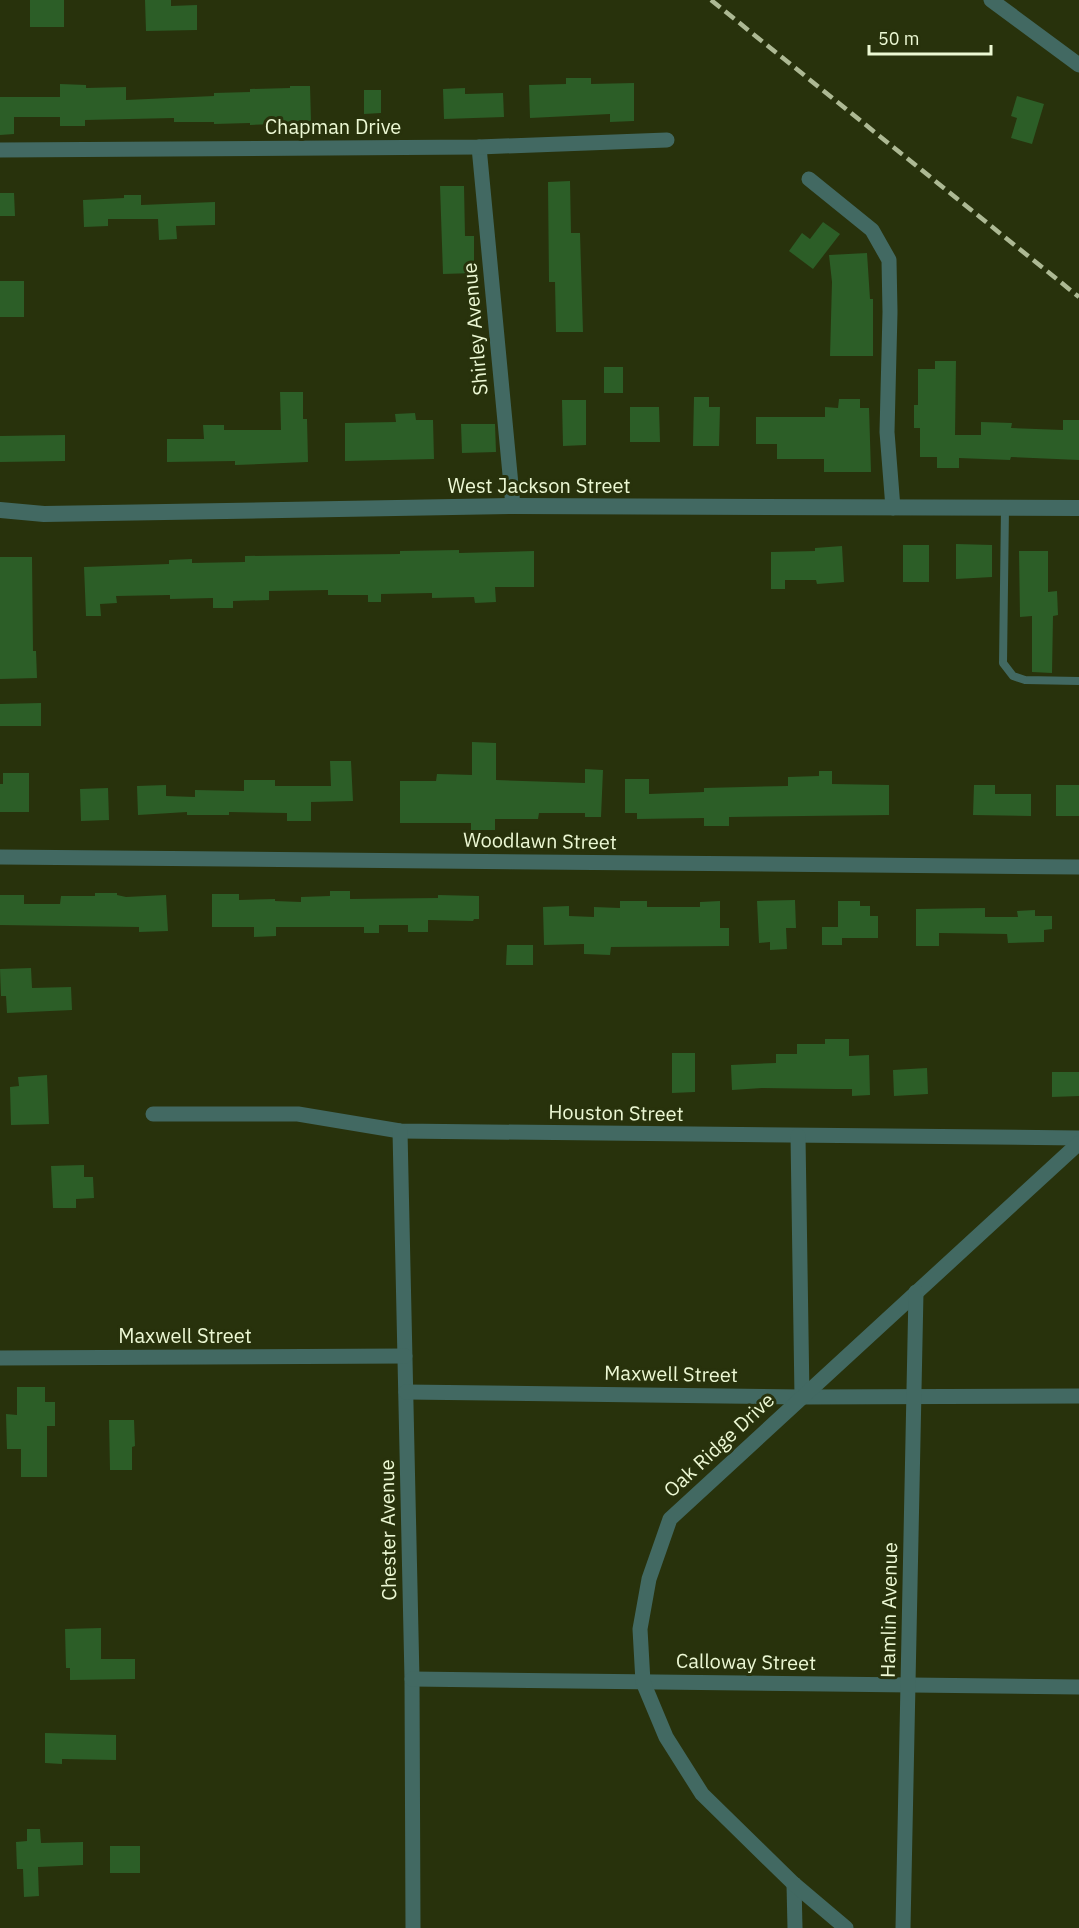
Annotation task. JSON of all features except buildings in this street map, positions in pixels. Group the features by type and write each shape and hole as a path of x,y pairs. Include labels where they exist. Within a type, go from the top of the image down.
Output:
{"street":[{"path":"991,0 1079,65"},
{"name":"Chapman Drive","path":"0,150 479,147 667,140"},
{"name":"Shirley Avenue","path":"479,147 513,506"},
{"path":"809,178 872,230 889,260 887,432 893,508"},
{"name":"West Jackson Street","path":"0,510 44,514 513,506 1079,508"},
{"name":"Woodlawn Street","path":"0,857 1079,867"},
{"name":"Houston Street","path":"153,1114 298,1114 400,1131 1079,1138"},
{"name":"Chester Avenue","path":"400,1131 412,1680 413,1928"},
{"path":"798,1136 802,1397"},
{"name":"Oak Ridge Drive","path":"846,1928 794,1884 702,1794 666,1737 643,1682 639,1629 649,1579 670,1519 1079,1143"},
{"name":"Hamlin Avenue","path":"903,1928 916,1292"},
{"name":"Maxwell Street","path":"0,1358 405,1356"},
{"name":"Maxwell Street","path":"406,1392 802,1397 1079,1396"},
{"name":"Calloway Street","path":"412,1680 1079,1687"},
{"path":"794,1884 795,1928"}],"lane":[{"path":"1005,508 1004,663 1013,675 1026,680 1079,681"}],"railway":[{"path":"711,0 1079,297"}]}
